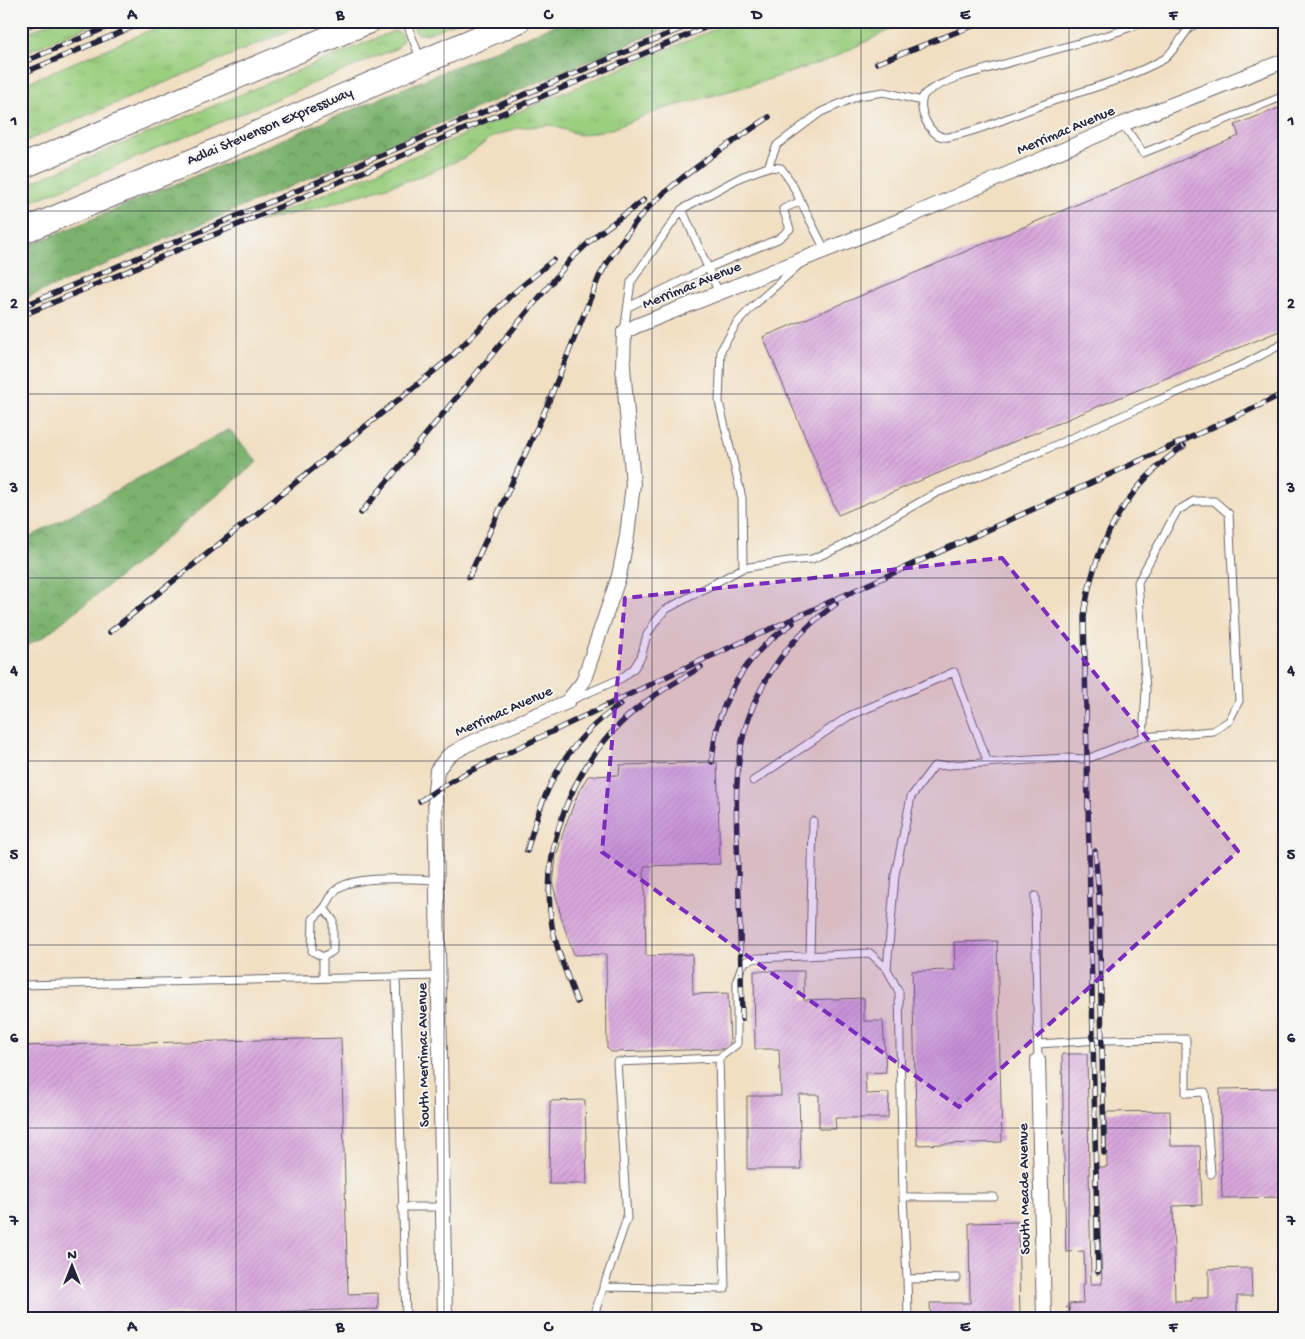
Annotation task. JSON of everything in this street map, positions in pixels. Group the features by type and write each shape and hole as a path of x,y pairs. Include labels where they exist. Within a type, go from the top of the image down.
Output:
{"highway":[{"path":"21,166 369,21"},
{"name":"Adlai Stevenson Expressway","path":"21,232 188,163 518,21"}],"street":[{"name":"Merrimac Avenue","path":"435,791 437,770 448,756 468,744 567,702 583,682 619,576 627,536 633,484 623,367 624,332 906,218 1123,124 1284,61"},
{"name":"South Merrimac Avenue","path":"435,791 445,1318"},
{"name":"South Meade Avenue","path":"1038,1060 1044,1318"}],"lane":[{"path":"21,27 36,21"},
{"path":"406,21 422,62"},
{"path":"1190,27 1148,21 1111,34 958,77 938,85 925,94 922,102 928,127 935,134 944,138 973,132 1033,108 1117,80 1166,58 1190,27 1202,21"},
{"path":"768,166 777,145 821,112 858,96 884,92 922,102"},
{"path":"1123,124 1143,153 1284,96"},
{"path":"624,332 631,282 682,209 741,177 768,166 780,168 792,182 825,250"},
{"path":"628,307 708,268 778,239 790,229 783,209 801,201"},
{"path":"682,209 719,293"},
{"path":"743,568 742,498 719,402 721,350 742,318 807,258"},
{"path":"567,702 622,678 634,668 641,657 647,635 665,610 743,568 812,558 838,548 936,493 1042,451 1243,365 1284,344"},
{"path":"887,969 894,875 911,797 934,766 1064,758 1087,759 1143,737 1213,730 1229,721 1240,701 1229,514 1214,501 1194,501 1177,511 1138,582 1146,690 1143,737"},
{"path":"753,781 849,716 954,672 988,763"},
{"path":"810,956 813,821"},
{"path":"323,957 312,951 313,919 324,908 338,888 365,880 437,880"},
{"path":"1036,896 1038,1060"},
{"path":"323,957 333,951 333,920 324,908"},
{"path":"596,1318 596,1309 627,1218 617,1062 719,1058 737,1044 737,980 741,968 746,961 758,958 870,953 887,969 899,992 903,1197 908,1318"},
{"path":"323,957 323,978"},
{"path":"21,985 439,976"},
{"path":"396,977 406,1318"},
{"path":"1038,1044 1102,1040 1186,1039 1186,1093 1206,1092 1211,1174"},
{"path":"603,1287 725,1289 719,1058"},
{"path":"903,1197 994,1197"},
{"path":"402,1207 443,1207"},
{"path":"907,1279 957,1278"}],"path":[{"path":"1067,1307 1067,1318"}],"highlighted area":[{"path":"1002,558 1238,851 959,1107 602,852 625,598"}],"green space":[{"path":"55,21 101,21 21,54 21,35"},
{"path":"172,21 312,21 21,143 21,85"},
{"path":"417,21 460,21 427,34 417,34 415,23"},
{"path":"564,21 683,21 21,300 21,249"},
{"path":"734,21 908,21 828,60 758,83 660,110 611,129 580,135 550,125 518,128 492,137 466,157 416,178 317,208 257,222"},
{"path":"394,31 399,32 403,37 401,44 397,48 21,206 21,187"},
{"path":"229,429 257,462 133,566 43,637 21,648 21,542"}],"building":[{"path":"1279,108 1284,120 1284,329 838,515 763,337 1239,136 1235,125"},
{"path":"717,762 720,864 644,866 646,956 692,954 693,994 728,993 730,1044 725,1049 611,1052 607,1048 606,954 574,955 553,885 556,857 566,824 579,791 588,776 619,775 620,765"},
{"path":"997,941 1002,1142 917,1145 912,971 955,970 954,942"},
{"path":"754,971 804,971 804,1000 864,998 864,1021 883,1021 886,1072 865,1073 866,1094 889,1093 888,1118 835,1118 836,1129 819,1129 819,1095 799,1095 801,1169 747,1169 747,1096 781,1096 779,1049 755,1049"},
{"path":"341,1038 348,1294 378,1293 378,1309 21,1318 21,1046"},
{"path":"1062,1054 1087,1054 1091,1284 1102,1284 1098,1167 1107,1167 1106,1112 1170,1111 1171,1146 1200,1146 1202,1205 1173,1206 1175,1301 1209,1298 1209,1269 1251,1268 1252,1296 1237,1296 1237,1318 1070,1318 1069,1304 1083,1303 1082,1284 1085,1284 1084,1251 1066,1252"},
{"path":"1282,1088 1283,1197 1222,1198 1220,1089"},
{"path":"585,1100 587,1184 549,1184 550,1101"},
{"path":"1018,1222 1020,1318 931,1318 930,1303 970,1303 969,1223"}],"railway":[{"path":"21,63 122,21"},
{"path":"21,74 147,21"},
{"path":"21,307 699,21"},
{"path":"21,316 721,21"},
{"path":"877,63 985,21"},
{"path":"469,577 547,406 599,277 613,253 635,223 664,193 709,158 769,117"},
{"path":"361,513 571,259 598,234 644,200"},
{"path":"110,632 449,359 510,296 553,260"},
{"path":"420,801 466,773 676,672 1284,393"},
{"path":"1098,1272 1084,617 1088,591 1095,567 1115,520 1145,479 1184,446"},
{"path":"742,1019 736,797 740,753 752,709 761,688 773,669 786,650 802,633 836,604"},
{"path":"712,762 715,736 725,704 736,681 759,651 771,639 793,623"},
{"path":"577,1002 554,936 549,899 550,871 562,817 572,791 586,767 602,744 620,724 648,700 701,667"},
{"path":"527,851 541,807 559,769 585,735 601,719 620,705"},
{"path":"1095,851 1099,895 1104,1153"}]}
